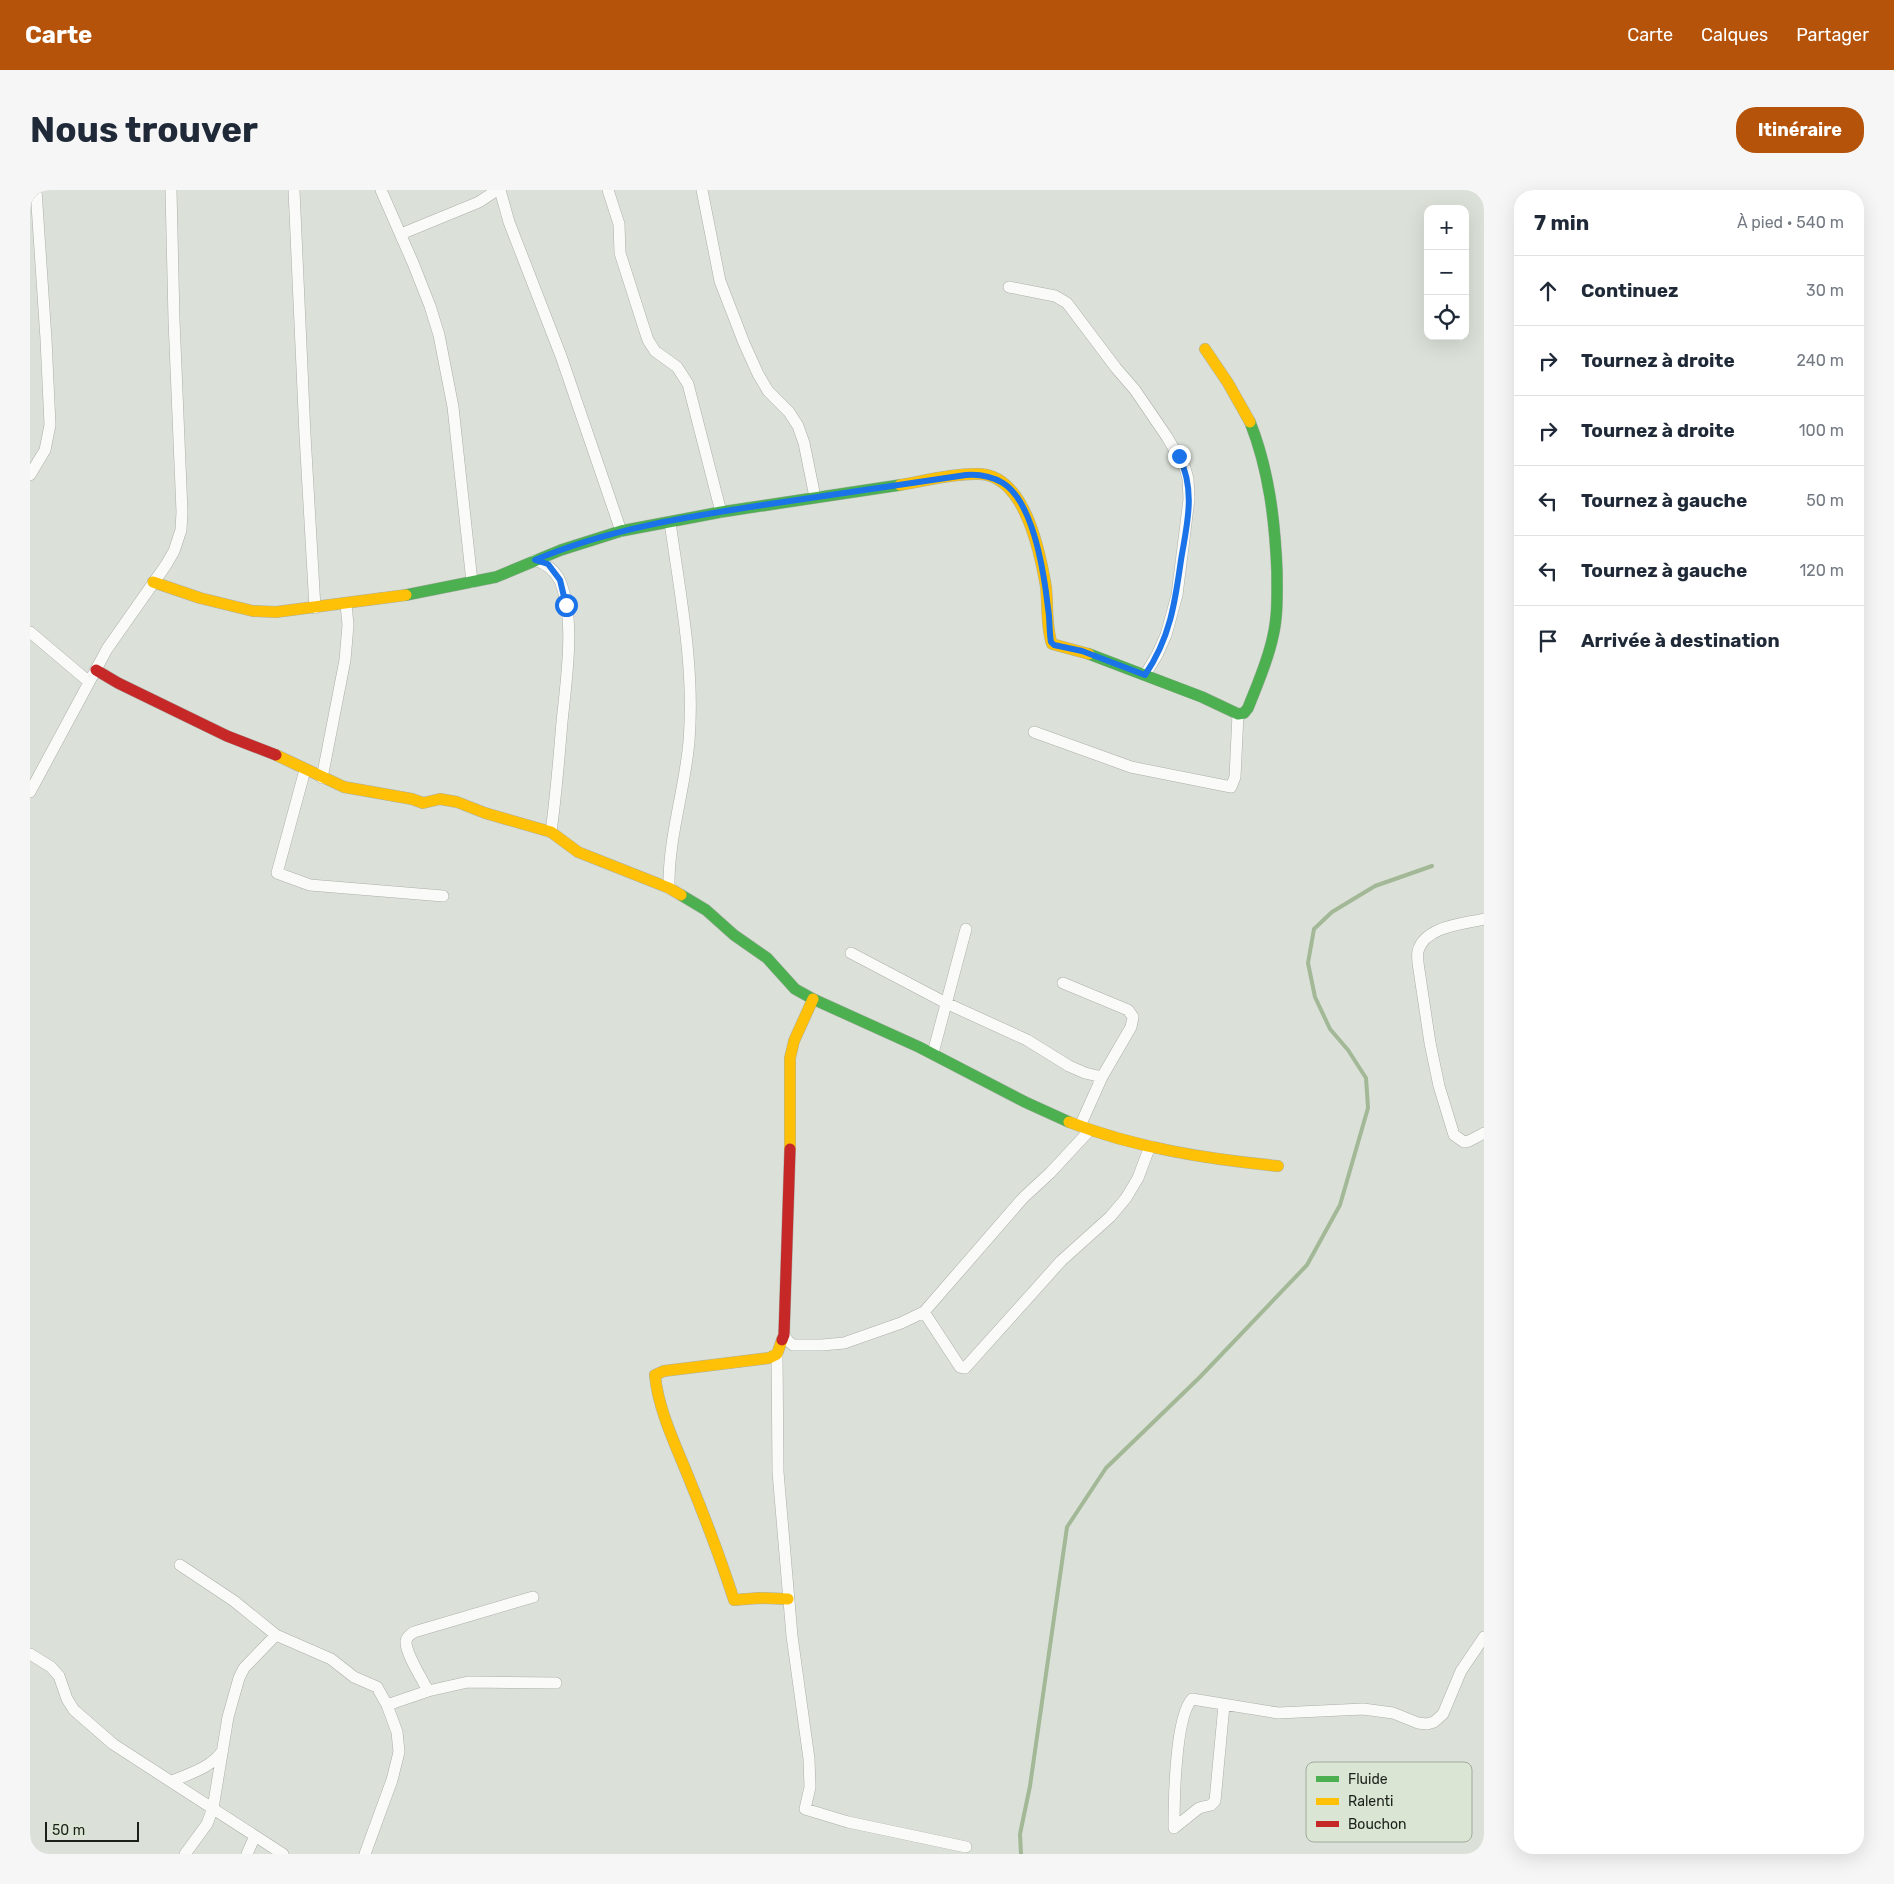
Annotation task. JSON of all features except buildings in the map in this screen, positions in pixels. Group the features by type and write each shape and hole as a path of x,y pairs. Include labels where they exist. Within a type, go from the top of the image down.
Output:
{"street":[{"path":"30,475 45,450 50,426 36,190"},
{"path":"30,792 88,681 107,649 166,565 178,541 182,512 171,190"},
{"path":"294,190 315,608"},
{"path":"381,190 430,306 439,335 453,407 472,582"},
{"path":"401,234 479,202 499,190 509,222 561,356 621,531"},
{"path":"608,190 619,224 620,253 648,340 655,351 677,367 688,384 721,512"},
{"path":"702,190 720,281 758,374 768,391 789,412 798,426 804,442 815,497"},
{"path":"1009,287 1055,296 1067,303 1134,390 1167,437 1185,468 1189,500 1177,595 1166,635 1145,675"},
{"path":"153,582 200,598 253,611 276,612 346,604 496,577 578,543 621,531 815,497 982,474 1004,484 1016,496 1032,526 1045,585 1051,642 1054,645 1088,653 1202,697 1238,714 1244,713 1248,708 1273,634 1277,582 1275,534 1270,492 1258,444 1245,414 1224,376 1204,349"},
{"path":"669,888 668,863 681,798 689,742 690,703 685,634 670,522"},
{"path":"535,560 548,564 560,580 566,605 568,675 551,832"},
{"path":"322,778 345,660 348,625 346,604"},
{"path":"30,632 88,681"},
{"path":"96,670 118,683 227,736 279,756 344,787 412,799 424,803 440,799 457,802 485,813 551,832 578,852 669,888 706,910 734,935 767,958 795,989 813,1000 933,1053 1003,1092 1085,1128 1177,1153 1219,1161 1278,1166"},
{"path":"1034,732 1131,767 1231,787 1234,777 1238,714"},
{"path":"305,770 277,873 310,885 443,896"},
{"path":"1484,919 1434,932 1425,940 1418,951 1418,964 1430,1043 1454,1135 1464,1142 1484,1133"},
{"path":"933,1053 966,929"},
{"path":"851,953 946,1003 1027,1040 1069,1066 1085,1073 1102,1077"},
{"path":"784,1335 793,1345 835,1344 901,1324 924,1312 1023,1198 1050,1173 1085,1128 1102,1077 1131,1027 1133,1017 1128,1010 1063,983"},
{"path":"813,1000 794,1041 790,1058 791,1126 784,1335 777,1354 778,1472 788,1600 810,1787 805,1810 848,1822 966,1848"},
{"path":"924,1312 960,1367 965,1368 1061,1261 1110,1217 1126,1198 1138,1178 1150,1146"},
{"path":"777,1354 761,1360 664,1370 655,1375 655,1378 672,1437 717,1548 734,1600 765,1598 788,1600"},
{"path":"180,1565 234,1601 276,1635 331,1658 354,1677 377,1687 387,1705 397,1732 399,1752 392,1780 365,1854"},
{"path":"428,1691 407,1650 406,1640 408,1636 414,1632 533,1597"},
{"path":"185,1854 207,1824 213,1808 228,1717 239,1678 244,1668 276,1635"},
{"path":"1224,1705 1215,1801 1211,1806 1199,1808 1174,1828 1178,1746 1186,1707 1189,1702 1195,1699 1278,1713 1363,1709 1393,1713 1418,1723 1427,1724 1434,1722 1443,1714 1461,1671 1484,1638"},
{"path":"31,1658 51,1667 59,1676 67,1698 74,1710 113,1744 283,1854"},
{"path":"387,1705 428,1691 468,1682 556,1683"},
{"path":"172,1781 210,1765 217,1760 224,1749"},
{"path":"247,1854 255,1836"}],"waterway":[{"path":"1021,1854 1020,1834 1030,1786 1067,1527 1106,1468 1200,1377 1307,1265 1340,1205 1368,1108 1366,1078 1348,1050 1330,1029 1315,997 1308,963 1314,929 1332,912 1375,886 1432,866"}],"traffic: fast":[{"path":"1089,654 1202,697 1238,714 1244,713 1248,708 1271,645 1276,620 1277,596 1273,515 1262,459 1250,422"},
{"path":"406,595 496,577 561,550 621,531 721,512 900,485"},
{"path":"681,895 706,910 734,935 767,958 795,989 919,1047 1025,1102 1069,1122"}],"traffic: slow":[{"path":"1205,349 1228,383 1250,422"},
{"path":"900,485 949,476 979,474 995,478 1008,487 1019,501 1028,518 1034,536 1046,587 1048,624 1052,644 1089,654"},
{"path":"153,582 200,598 253,611 276,612 406,595"},
{"path":"276,755 344,787 412,799 423,803 440,799 457,802 485,813 551,832 578,852 669,888 681,895"},
{"path":"790,1149 790,1058 794,1041 813,999"},
{"path":"1069,1122 1146,1146 1198,1156 1278,1166"},
{"path":"782,1340 777,1354 769,1358 664,1371 655,1375 664,1415 708,1525 734,1600 759,1598 788,1599"}],"traffic: jam":[{"path":"96,670 118,683 227,736 276,755"},
{"path":"782,1340 784,1335 790,1149"}],"route":[{"path":"566,605 560,580 548,564 535,560 578,543 621,531 721,512 982,474 1004,484 1016,496 1032,526 1045,585 1051,642 1054,645 1082,651 1145,675 1166,635 1177,595 1189,500 1188,480 1179,456"}]}
